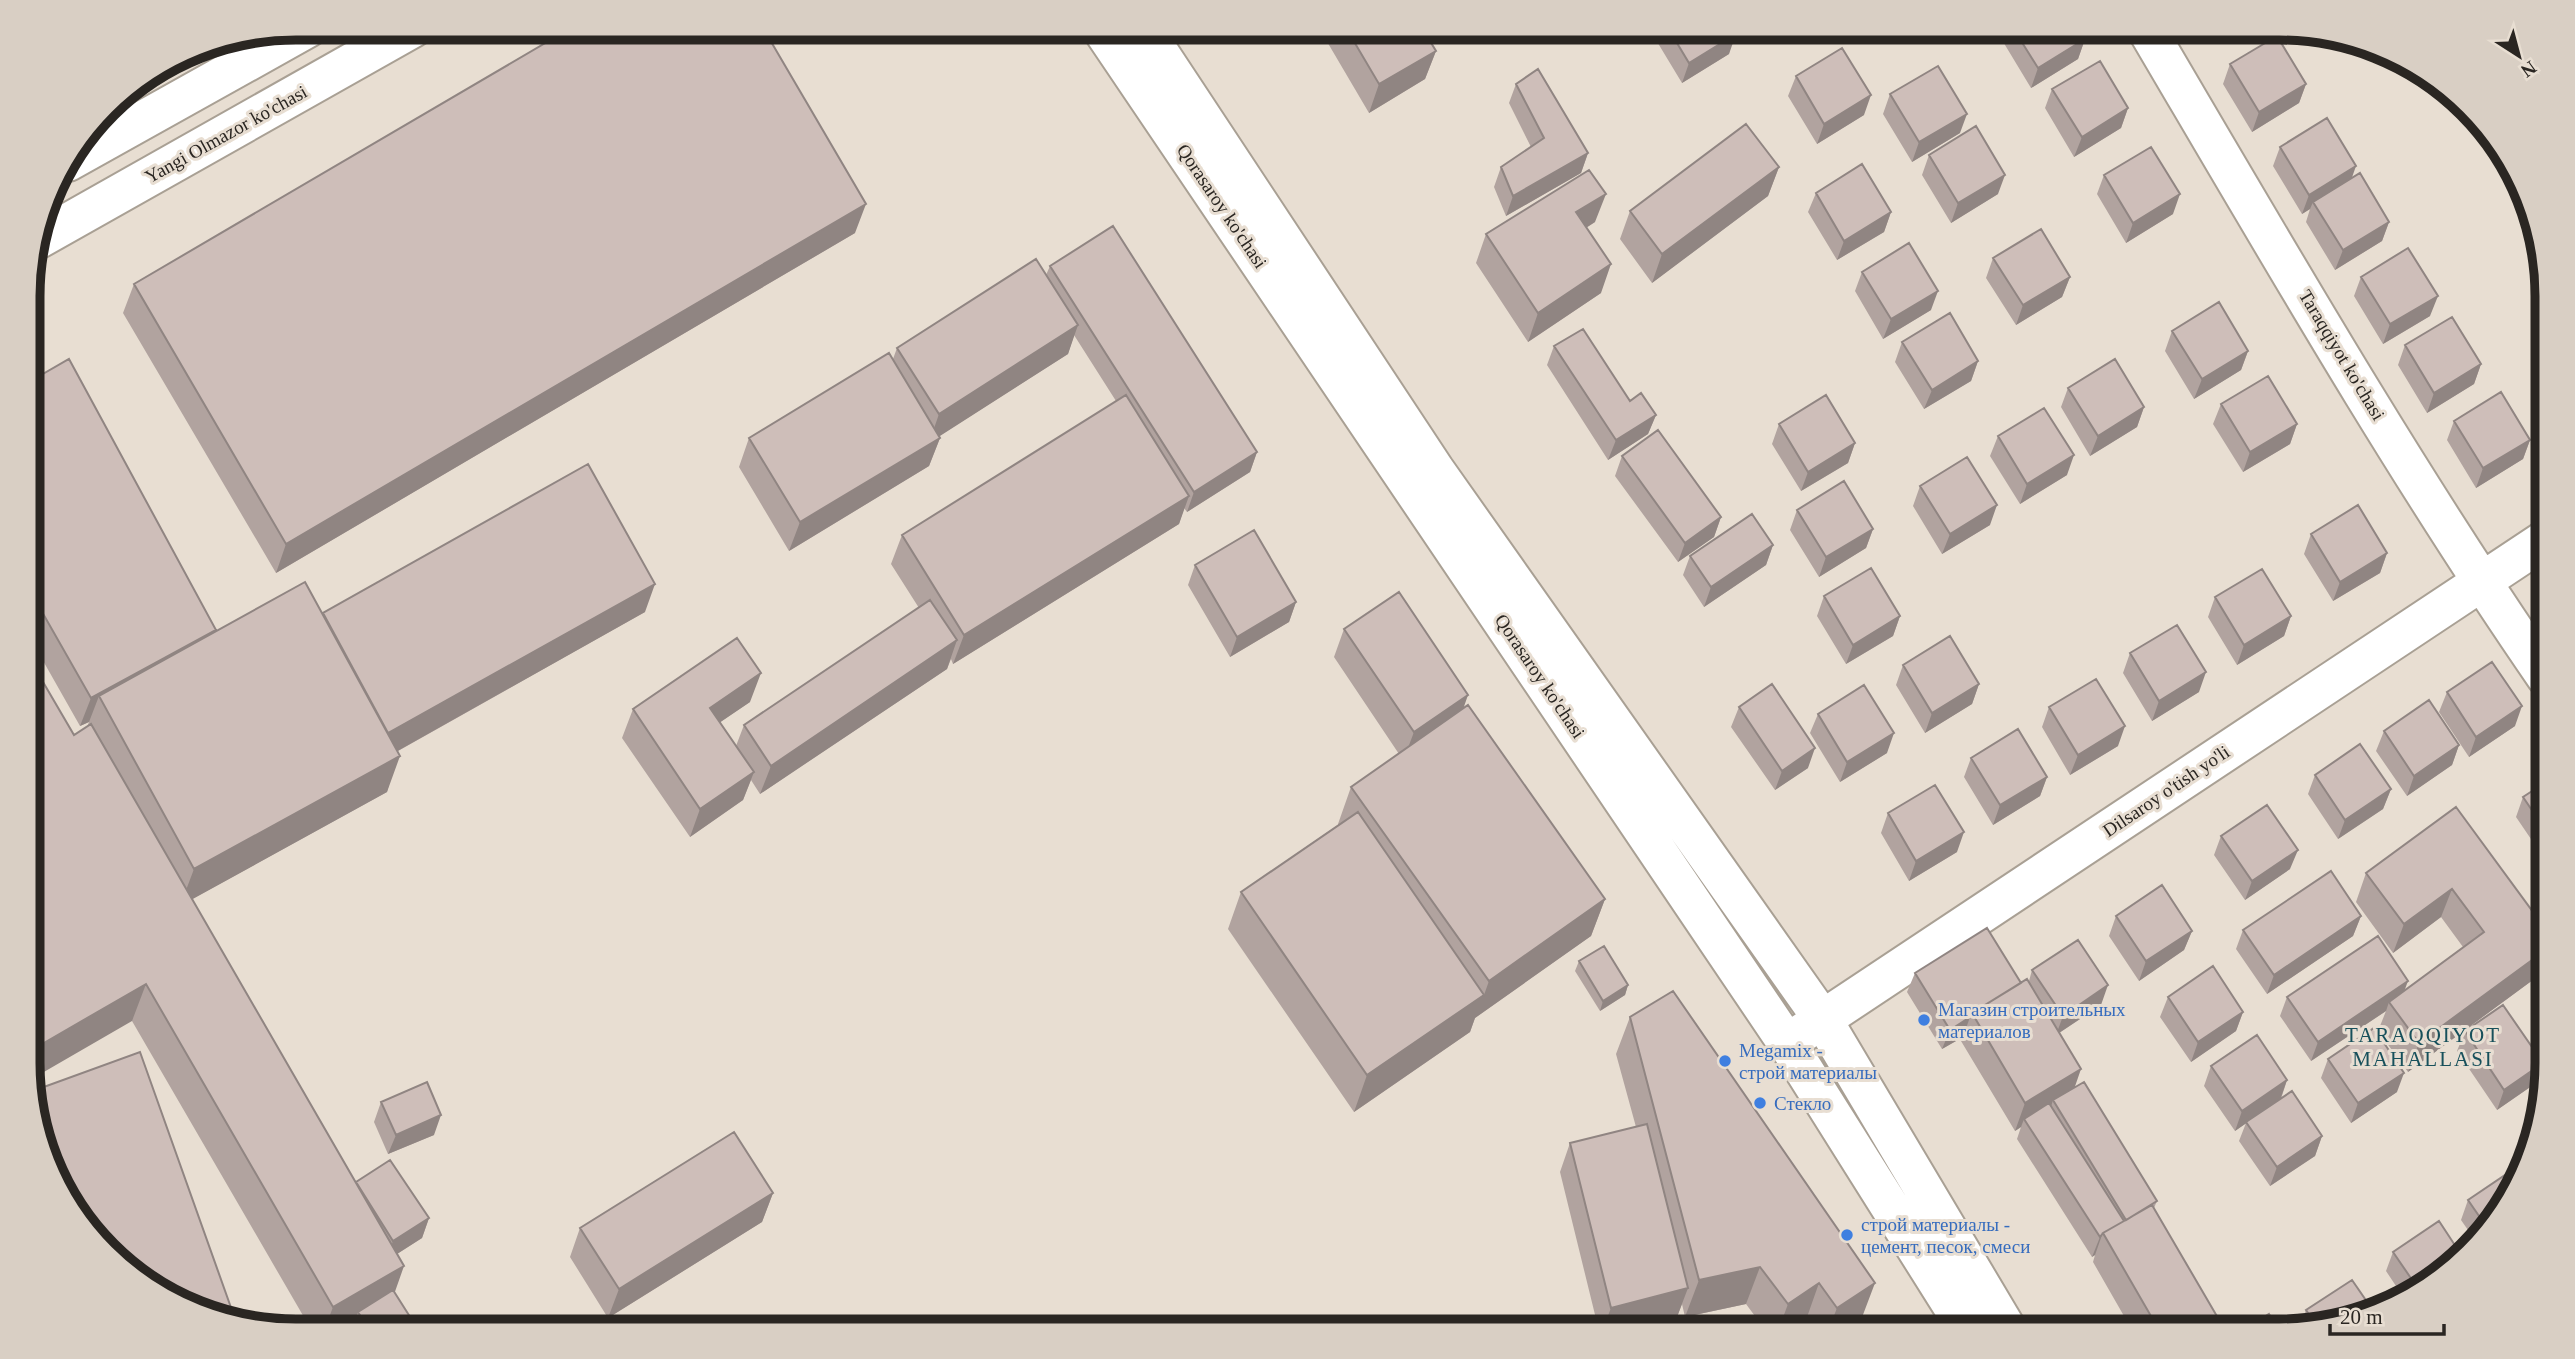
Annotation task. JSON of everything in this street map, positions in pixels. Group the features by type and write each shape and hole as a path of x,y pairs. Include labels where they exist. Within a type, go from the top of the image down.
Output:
{"main road":[{"name":"Yangi Olmazor ko'chasi","path":"48,234 392,40"},
{"name":"Qorasaroy ko'chasi","path":"1109,40 1787,1043 1960,1319"},
{"name":"Qorasaroy ko'chasi","path":"1151,40 1435,470 1823,1020 2001,1319"},
{"name":"Taraqqiyot ko'chasi","path":"2153,40 2270,238 2480,582 2535,661"},
{"path":"83,153 285,41"},
{"name":"Dilsaroy o'tish yo'li","path":"1787,1043 2535,546"}],"building":[{"path":"551,40 770,40 866,204 286,544 134,284"},
{"path":"1353,40 1429,40 1436,51 1379,84"},
{"path":"1675,40 1726,40 1689,63"},
{"path":"2020,40 2083,40 2038,68"},
{"path":"2270,40 2279,40 2306,84 2259,112 2230,64"},
{"path":"1842,48 1871,95 1824,124 1796,76"},
{"path":"2100,61 2128,108 2082,137 2052,89"},
{"path":"1938,66 1967,114 1919,142 1890,94"},
{"path":"1538,69 1588,153 1513,196 1501,167 1544,138 1516,84"},
{"path":"2327,118 2356,166 2309,195 2280,147"},
{"path":"1746,124 1779,167 1662,254 1630,211"},
{"path":"1976,126 2005,175 1958,203 1929,155"},
{"path":"2151,147 2180,194 2133,223 2104,175"},
{"path":"1862,164 1891,212 1844,241 1816,193"},
{"path":"1589,170 1606,194 1576,212 1611,264 1538,313 1486,234"},
{"path":"2360,173 2389,222 2343,250 2313,202"},
{"path":"1113,226 1257,452 1194,492 1050,266"},
{"path":"2041,229 2070,277 2023,305 1993,258"},
{"path":"1909,243 1938,291 1891,319 1862,272"},
{"path":"2408,248 2438,296 2390,324 2361,277"},
{"path":"1036,259 1078,325 939,414 897,348"},
{"path":"2219,302 2248,351 2202,379 2172,331"},
{"path":"1950,313 1978,361 1932,390 1902,342"},
{"path":"2452,317 2481,364 2434,393 2405,345"},
{"path":"1583,329 1630,401 1641,393 1656,415 1616,440 1554,346"},
{"path":"889,353 940,438 800,522 749,438"},
{"path":"69,359 216,630 91,698 40,608 40,376"},
{"path":"2115,359 2144,407 2098,436 2068,388"},
{"path":"2268,376 2297,424 2250,452 2221,404"},
{"path":"2501,392 2530,440 2483,468 2454,421"},
{"path":"1126,395 1189,496 964,635 902,535"},
{"path":"1826,395 1855,443 1808,472 1779,424"},
{"path":"2044,408 2074,455 2027,484 1998,436"},
{"path":"1658,430 1721,517 1685,543 1622,456"},
{"path":"1967,457 1997,505 1950,534 1920,486"},
{"path":"588,464 655,584 388,733 323,613"},
{"path":"1844,481 1873,529 1826,557 1797,510"},
{"path":"2358,505 2387,553 2340,582 2311,534"},
{"path":"1752,514 1773,545 1711,587 1690,556"},
{"path":"1254,530 1296,602 1237,637 1195,565"},
{"path":"1871,568 1900,616 1853,645 1824,596"},
{"path":"2262,569 2291,616 2244,645 2215,597"},
{"path":"305,582 400,756 194,869 99,696"},
{"path":"1399,592 1468,695 1414,732 1344,629"},
{"path":"930,600 957,640 771,766 744,725"},
{"path":"2177,625 2206,672 2159,701 2130,653"},
{"path":"1950,636 1979,684 1932,713 1903,665"},
{"path":"737,638 761,673 710,708 754,772 700,809 633,709"},
{"path":"2492,662 2522,706 2476,737 2447,692"},
{"path":"40,677 74,735 91,724 404,1266 333,1307 146,984 40,1045"},
{"path":"2096,679 2125,726 2078,755 2049,707"},
{"path":"1772,684 1815,748 1782,771 1739,707"},
{"path":"1864,685 1894,733 1847,762 1818,714"},
{"path":"2429,700 2459,745 2414,776 2384,731"},
{"path":"1468,705 1605,899 1489,981 1351,787"},
{"path":"2018,729 2047,777 2000,805 1971,758"},
{"path":"2360,744 2391,789 2345,820 2315,775"},
{"path":"1935,785 1964,832 1916,861 1888,813"},
{"path":"2535,789 2535,815 2523,797"},
{"path":"2267,805 2298,850 2252,881 2221,836"},
{"path":"2456,807 2535,915 2535,958 2419,1043 2389,1002 2484,932 2452,889 2404,924 2366,873"},
{"path":"1358,812 1484,995 1367,1075 1241,892"},
{"path":"2331,871 2361,916 2274,975 2243,930"},
{"path":"2162,885 2192,931 2146,961 2116,916"},
{"path":"1987,928 2021,983 1950,1030 1915,973"},
{"path":"2378,936 2408,981 2318,1042 2287,997"},
{"path":"2078,940 2108,985 2063,1016 2032,970"},
{"path":"1604,946 1628,985 1603,1001 1579,961"},
{"path":"2213,966 2243,1012 2198,1042 2168,997"},
{"path":"2027,979 2081,1069 2025,1103 1972,1013"},
{"path":"1673,991 1875,1283 1837,1308 1819,1283 1788,1304 1760,1267 1699,1280 1630,1017"},
{"path":"2503,1005 2535,1051 2535,1069 2504,1090 2465,1031"},
{"path":"2374,1028 2404,1073 2358,1103 2328,1059"},
{"path":"2257,1035 2287,1080 2242,1111 2211,1066"},
{"path":"140,1052 232,1311 198,1299 154,1276 104,1232 83,1205 60,1161 49,1129 41,1088"},
{"path":"427,1082 441,1115 396,1135 381,1102"},
{"path":"2084,1082 2157,1201 2126,1220 2053,1100"},
{"path":"2292,1091 2322,1136 2277,1167 2246,1122"},
{"path":"2049,1103 2124,1221 2100,1237 2024,1119"},
{"path":"1647,1124 1688,1288 1611,1308 1570,1143"},
{"path":"734,1132 773,1193 619,1289 580,1228"},
{"path":"390,1160 429,1218 393,1241 356,1182"},
{"path":"2510,1172 2482,1220 2468,1200"},
{"path":"2152,1205 2219,1319 2153,1319 2103,1233"},
{"path":"2439,1221 2456,1247 2413,1281 2393,1252"},
{"path":"2352,1280 2368,1303 2312,1317 2306,1310"},
{"path":"393,1290 411,1319 362,1319 358,1312"}],"place":[{"name":"Магазин строительных материалов","path":"1924,1020"},
{"name":"Megamix - строй материалы","path":"1725,1061"},
{"name":"Стекло","path":"1760,1103"},
{"name":"строй материалы - цемент, песок, смеси","path":"1847,1235"}],"district":[{"name":"TARAQQIYOT MAHALLASI","path":"2423,1047"}]}
